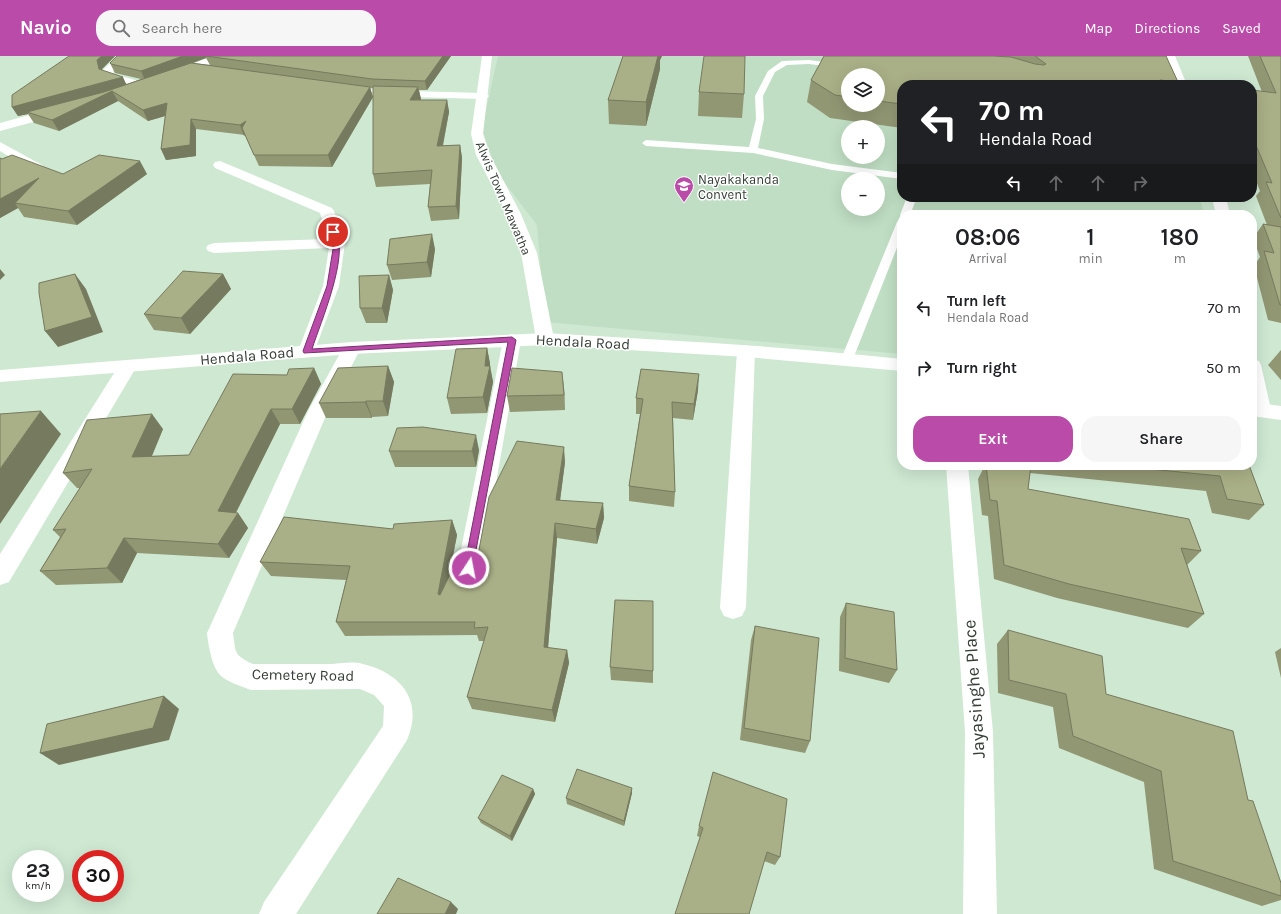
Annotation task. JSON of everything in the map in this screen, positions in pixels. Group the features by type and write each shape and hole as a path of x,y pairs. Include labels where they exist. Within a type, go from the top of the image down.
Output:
{"street":[{"path":"123,56 108,70 110,76 149,84 124,92"},
{"path":"167,78 195,68 221,56"},
{"name":"Alwis Town Mawatha","path":"487,56 477,134 483,155 514,214 529,253 545,339"},
{"path":"1170,56 1179,80"},
{"path":"195,68 218,71"},
{"path":"327,86 374,93 483,96"},
{"path":"0,126 73,108"},
{"path":"0,146 37,168"},
{"path":"220,165 327,212 337,243 331,286 307,351"},
{"path":"214,248 337,243"},
{"name":"Hendala Road","path":"0,376 307,351 545,339 847,359 897,364"},
{"path":"469,568 512,340"},
{"name":"Cemetery Road","path":"276,914 397,730 398,702 384,686 362,676 251,677 229,666 223,653 220,634 318,411 352,348"},
{"path":"733,608 746,352"},
{"path":"0,575 128,366"},
{"path":"1257,410 1281,413"},
{"name":"Jayasinghe Place","path":"957,470 980,732 980,914"}],"lane":[{"path":"777,56 785,63"},
{"path":"753,150 760,119 759,96 772,71 785,63 809,62 848,67"},
{"path":"646,143 753,150 832,167 897,175"},
{"path":"847,359 897,234"}],"shaded area":[{"name":"Nayakakanda Convent","path":"498,56 1152,56 945,80 897,80 897,202 1201,202 1203,210 897,210 897,354 545,322 537,225 497,173 482,128"}],"building":[{"path":"69,56 102,56 97,60 99,69 123,77 12,107 12,95"},
{"path":"117,56 183,56 141,71 111,64 110,63"},
{"path":"206,56 443,56 425,81 372,79"},
{"path":"623,56 658,56 646,102 608,100"},
{"path":"704,56 745,56 744,94 699,92"},
{"path":"824,56 993,56 1011,57 1044,65 1046,64 1035,56 1166,56 1177,80 897,80 897,103 885,102 885,68 841,68 841,96 835,95 811,80"},
{"path":"1260,56 1281,56 1281,218 1266,182 1272,183 1257,148 1257,91 1276,93"},
{"path":"191,63 370,87 328,155 254,155 242,128 246,121 240,125 191,119 190,145 161,149 167,103 143,110 112,91 52,120 27,112 104,92"},
{"path":"373,86 418,87 410,100 447,100 437,146 460,145 456,206 428,207 432,170 373,174"},
{"path":"12,155 63,174 99,155 140,161 68,211 15,203 39,178 0,199 0,158 2,159"},
{"path":"1263,224 1281,227 1281,305 1264,251 1274,253"},
{"path":"432,234 427,262 387,265 390,239"},
{"path":"183,271 223,274 181,318 144,314"},
{"path":"75,274 92,317 45,331 39,293 39,283"},
{"path":"389,275 382,308 360,308 359,276"},
{"path":"487,348 485,366 490,366 483,397 447,398 456,349"},
{"path":"388,366 383,401 319,403 338,368"},
{"path":"314,368 292,409 271,409 218,511 238,513 218,544 124,538 107,568 40,571 66,529 53,530 92,469 63,473 87,420 152,414 132,457 189,455 233,374 287,375 289,369"},
{"path":"512,368 562,372 564,395 507,396"},
{"path":"641,369 699,374 694,404 672,402 675,492 629,486 643,399 636,398"},
{"path":"41,411 0,469 0,414"},
{"path":"423,427 476,435 472,451 389,451 397,428"},
{"path":"517,441 564,447 556,500 603,503 596,529 555,523 544,647 567,650 552,710 467,697 488,627 474,628 475,622 336,622 350,566 260,562 284,517 393,529 394,524 452,520 438,594 440,595 455,564 465,566 475,562 478,555 489,497"},
{"path":"987,470 1030,470 1028,489 1189,519 1201,551 1181,548 1204,614 1069,584 1004,565 997,501 990,500"},
{"path":"1159,470 1251,470 1264,505 1227,499 1220,476"},
{"path":"615,600 653,601 653,671 610,667"},
{"path":"846,603 894,612 897,670 845,658"},
{"path":"755,626 819,638 810,741 744,728"},
{"path":"1008,630 1102,656 1106,694 1233,731 1248,800 1253,801 1281,883 1281,896 1173,861 1161,771 1073,736 1066,694 1009,680"},
{"path":"164,696 153,728 40,753 47,724"},
{"path":"577,769 632,788 624,821 566,798"},
{"path":"713,772 787,799 780,857 767,852 749,914 675,914 703,828 699,826"},
{"path":"502,775 533,789 510,836 478,818"},
{"path":"398,878 451,902 445,914 377,914"}],"place":[{"name":"Nayakakanda Convent","path":"684,203"}],"route":[{"path":"333,232 337,243 331,286 307,351 512,340 469,568"}]}
